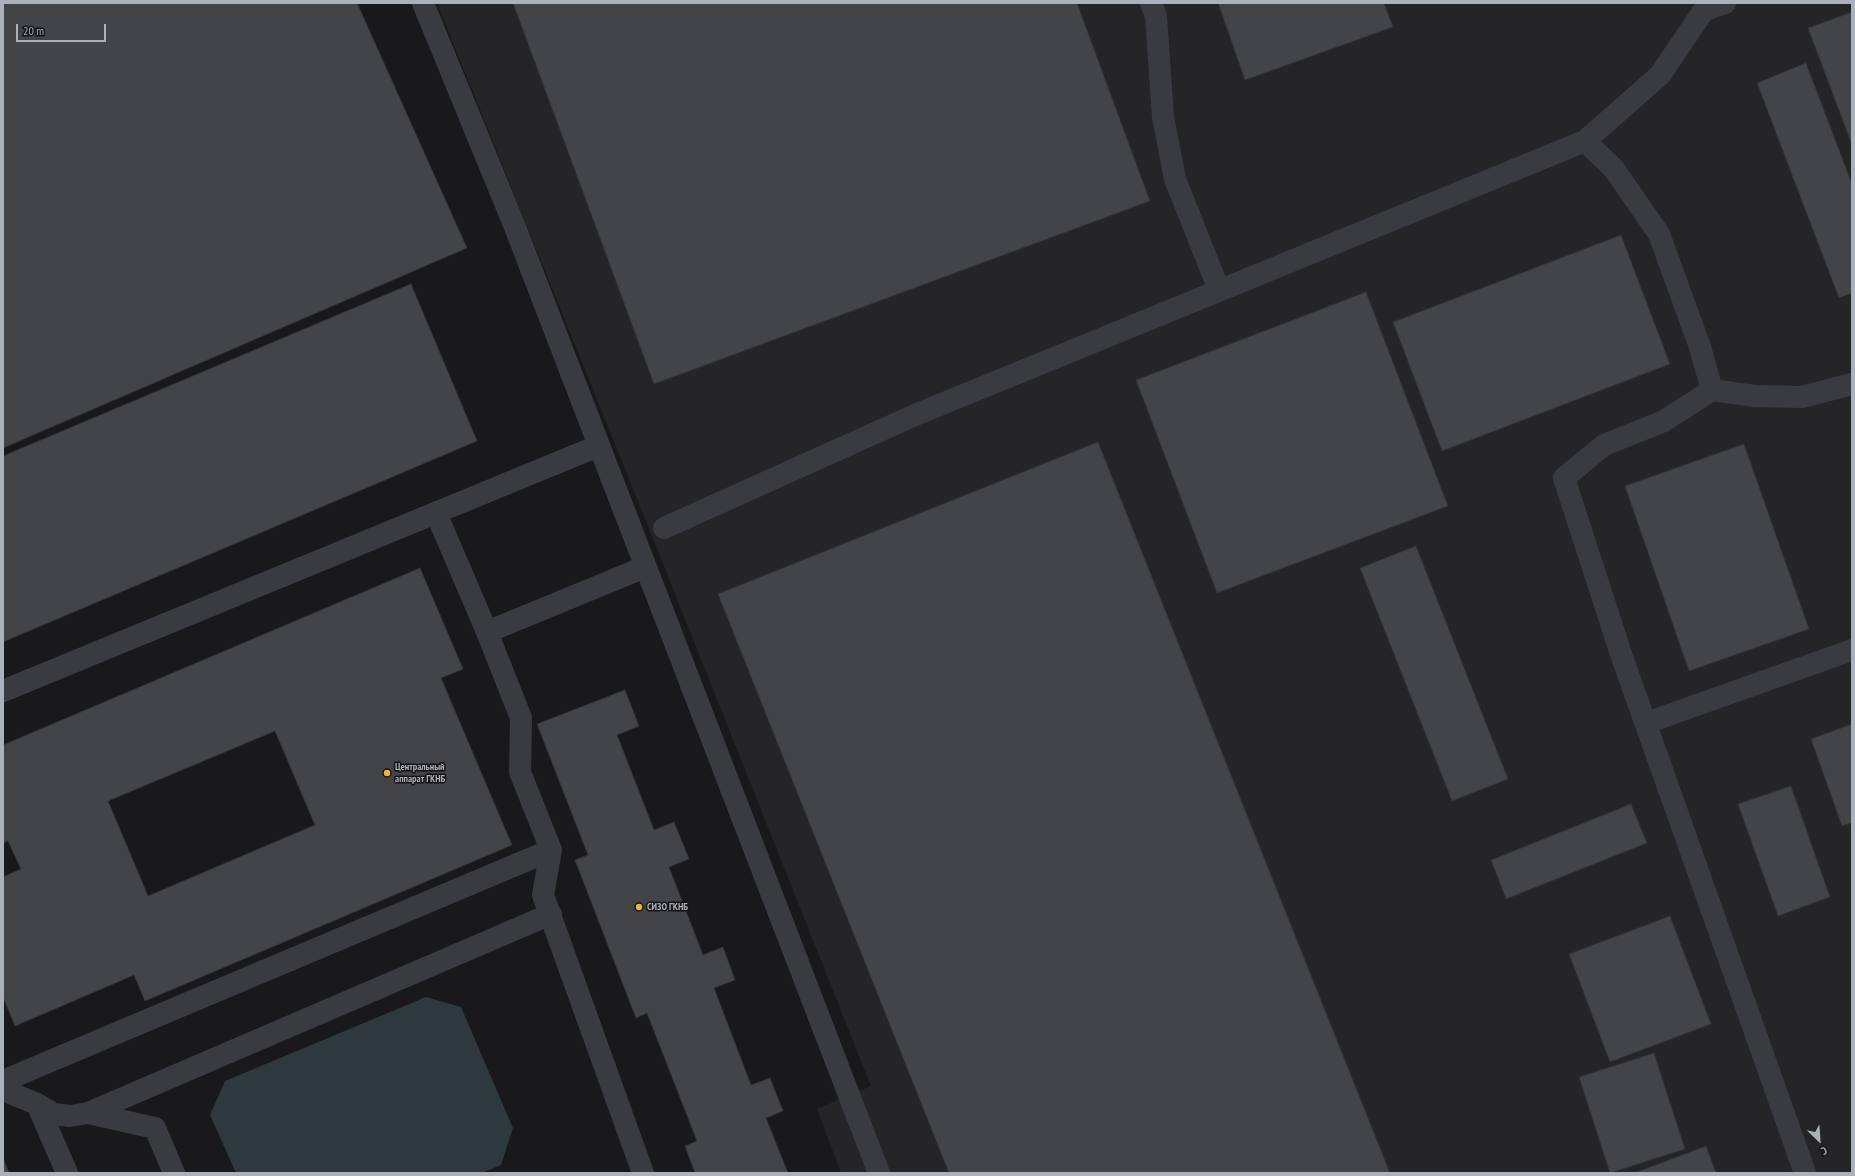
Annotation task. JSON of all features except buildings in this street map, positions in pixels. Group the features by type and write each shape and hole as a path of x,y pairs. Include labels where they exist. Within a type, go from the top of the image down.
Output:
{"lane":[{"path":"423,3 515,227 879,1173"},
{"path":"1151,3 1156,16 1163,117 1175,179 1219,290"},
{"path":"664,528 915,415 1585,141 1660,75 1704,10 1725,3"},
{"path":"1585,141 1614,169 1659,234 1700,347 1712,390"},
{"path":"1805,1173 1622,657 1564,478 1604,445 1664,421 1712,390 1755,396 1802,397 1852,384"},
{"path":"3,691 598,446"},
{"path":"436,513 487,632 521,718 520,772 551,850 544,895 643,1173"},
{"path":"487,632 645,567"},
{"path":"1646,723 1852,650"},
{"path":"3,1081 551,850"},
{"path":"3,1090 36,1104 54,1114 70,1116 88,1114 551,914"},
{"path":"36,1104 66,1173"},
{"path":"88,1114 155,1128 174,1173"}],"shaded area":[{"path":"437,3 1852,3 1852,1173 841,1173 817,1109 871,1086 656,546"},
{"path":"426,997 461,1007 513,1128 501,1165 482,1173 236,1173 210,1115 225,1081"}],"place":[{"name":"Центральный аппарат ГКНБ","path":"387,773"},
{"name":"СИЗО ГКНБ","path":"639,907"}]}
